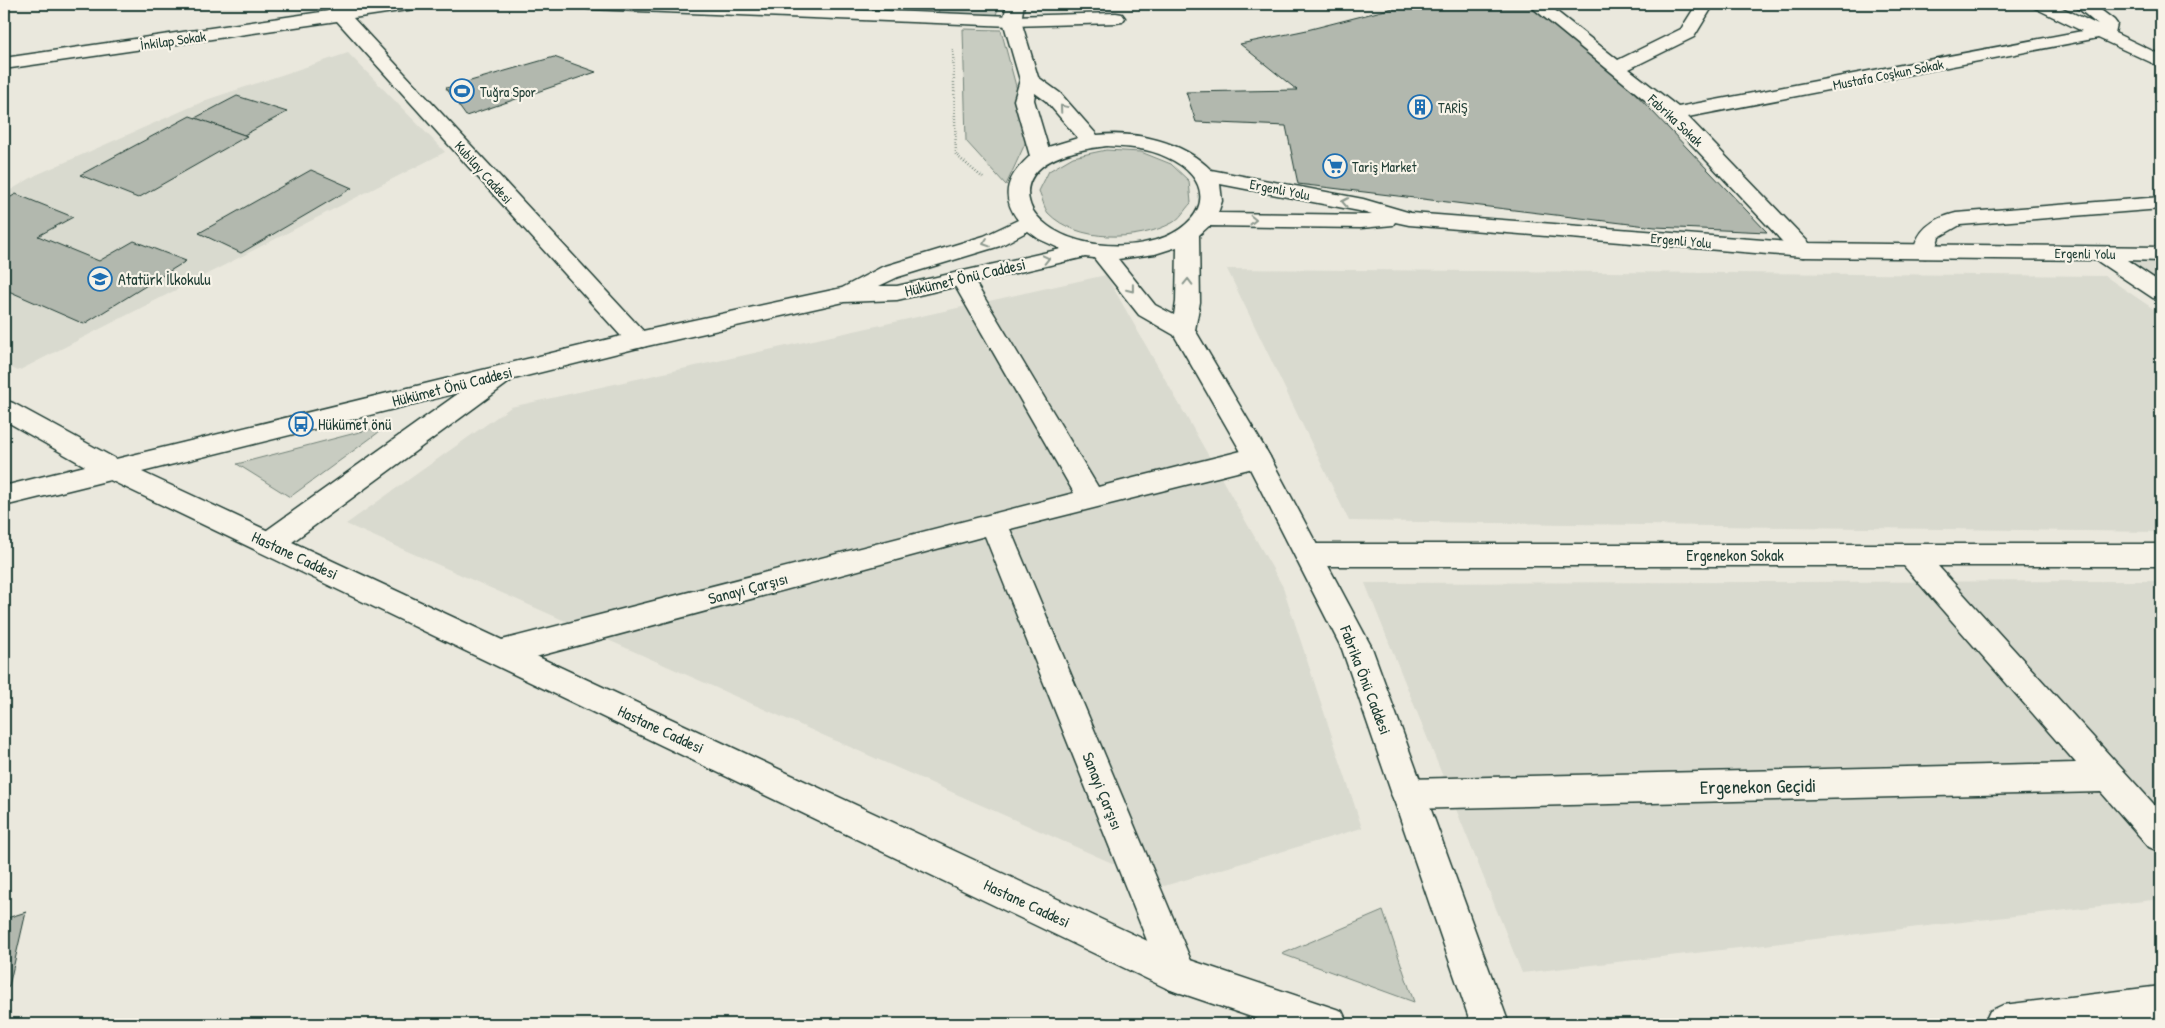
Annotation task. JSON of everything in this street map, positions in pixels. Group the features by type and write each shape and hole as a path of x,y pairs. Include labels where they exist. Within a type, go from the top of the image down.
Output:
{"street":[{"name":"İnkilap Sokak","path":"4,64 336,9 414,4"},
{"path":"589,4 953,19 1013,12 1116,18"},
{"name":"Fabrika Sokak","path":"1537,4 1674,114 1803,250"},
{"path":"1616,68 1688,34 1702,9 1697,4"},
{"path":"2041,4 2161,62"},
{"path":"2082,4 2108,24 2108,31 2103,33"},
{"name":"Kubilay Caddesi","path":"336,9 638,340"},
{"path":"1013,12 1029,80 1024,100 1041,158"},
{"name":"Mustafa Coşkun Sokak","path":"1674,114 2103,33"},
{"path":"1029,80 1053,97 1091,141"},
{"path":"1091,141 1138,141 1165,148 1189,160 1205,175 1212,189 1211,204 1196,226 1164,245 1136,251 1093,250 1041,232 1027,219 1017,198 1021,180 1033,164 1041,158 1065,147 1091,141"},
{"name":"Ergenli Yolu","path":"1205,175 1363,205 1409,219 1803,250 2161,254"},
{"path":"1925,251 1926,241 1930,232 1941,224 1956,219 2161,203"},
{"name":"Hükümet Önü Caddesi","path":"844,295 890,272 992,241 1027,219"},
{"path":"1196,226 1409,219"},
{"path":"1182,330 1188,302 1196,226"},
{"name":"Hükümet Önü Caddesi","path":"4,496 638,340 844,295 897,293 1093,250"},
{"name":"Fabrika Önü Caddesi","path":"1093,250 1147,310 1182,330 1257,457 1357,648 1490,1024"},
{"path":"2102,253 2161,293"},
{"path":"962,279 1091,499"},
{"path":"270,543 503,374"},
{"name":"Hastane Caddesi","path":"4,409 114,470 1179,975 1329,1024"},
{"name":"Sanayi Çarşısı","path":"502,653 994,523 1257,457"},
{"name":"Sanayi Çarşısı","path":"994,523 1179,975"},
{"name":"Ergenekon Sokak","path":"1309,555 2161,555"},
{"path":"1911,555 2161,836"},
{"name":"Ergenekon Geçidi","path":"1408,794 2109,777"},
{"path":"2002,1024 2161,1005"}],"path":[{"path":"953,19 956,155 1027,219"}],"shaded area":[{"path":"942,4 1000,4 995,17 937,14"},
{"path":"963,29 1001,30 1029,135 1006,185 966,141"},
{"name":"Atatürk İlkokulu","path":"348,53 445,152 18,371 4,364 4,194 36,175 209,99"},
{"path":"1106,150 1141,152 1171,164 1189,181 1191,203 1172,223 1158,229 1125,236 1091,234 1075,230 1060,223 1048,213 1039,191 1049,171 1073,157"},
{"path":"2161,251 2161,293 2101,253"},
{"path":"1227,269 2105,276 2161,314 2161,532 1349,521"},
{"path":"1106,275 1283,587 1362,828 1164,886 346,524 511,407"},
{"path":"390,424 290,497 237,464"},
{"path":"2161,581 2161,899 1522,973 1365,583"},
{"path":"1383,911 1414,1002 1282,954"}],"building":[{"name":"TARİŞ","path":"1409,4 1527,4 1632,90 1767,232 1655,227 1298,184 1286,126 1196,122 1186,92 1297,90 1240,44 1307,30"},
{"path":"554,57 596,72 466,116 446,88"},
{"path":"237,96 287,112 244,135 195,118"},
{"path":"190,116 247,136 138,198 80,175"},
{"path":"311,170 352,188 241,253 199,233"},
{"path":"16,194 73,217 38,236 99,261 134,241 186,261 84,324 4,289 4,201"},
{"path":"26,912 9,986 4,987 4,919"}],"place":[{"name":"Tuğra Spor","path":"462,91"},
{"name":"TARİŞ","path":"1420,107"},
{"name":"Tariş Market","path":"1335,166"},
{"name":"Atatürk İlkokulu","path":"100,279"},
{"name":"Hükümet önü","path":"301,424"}]}
